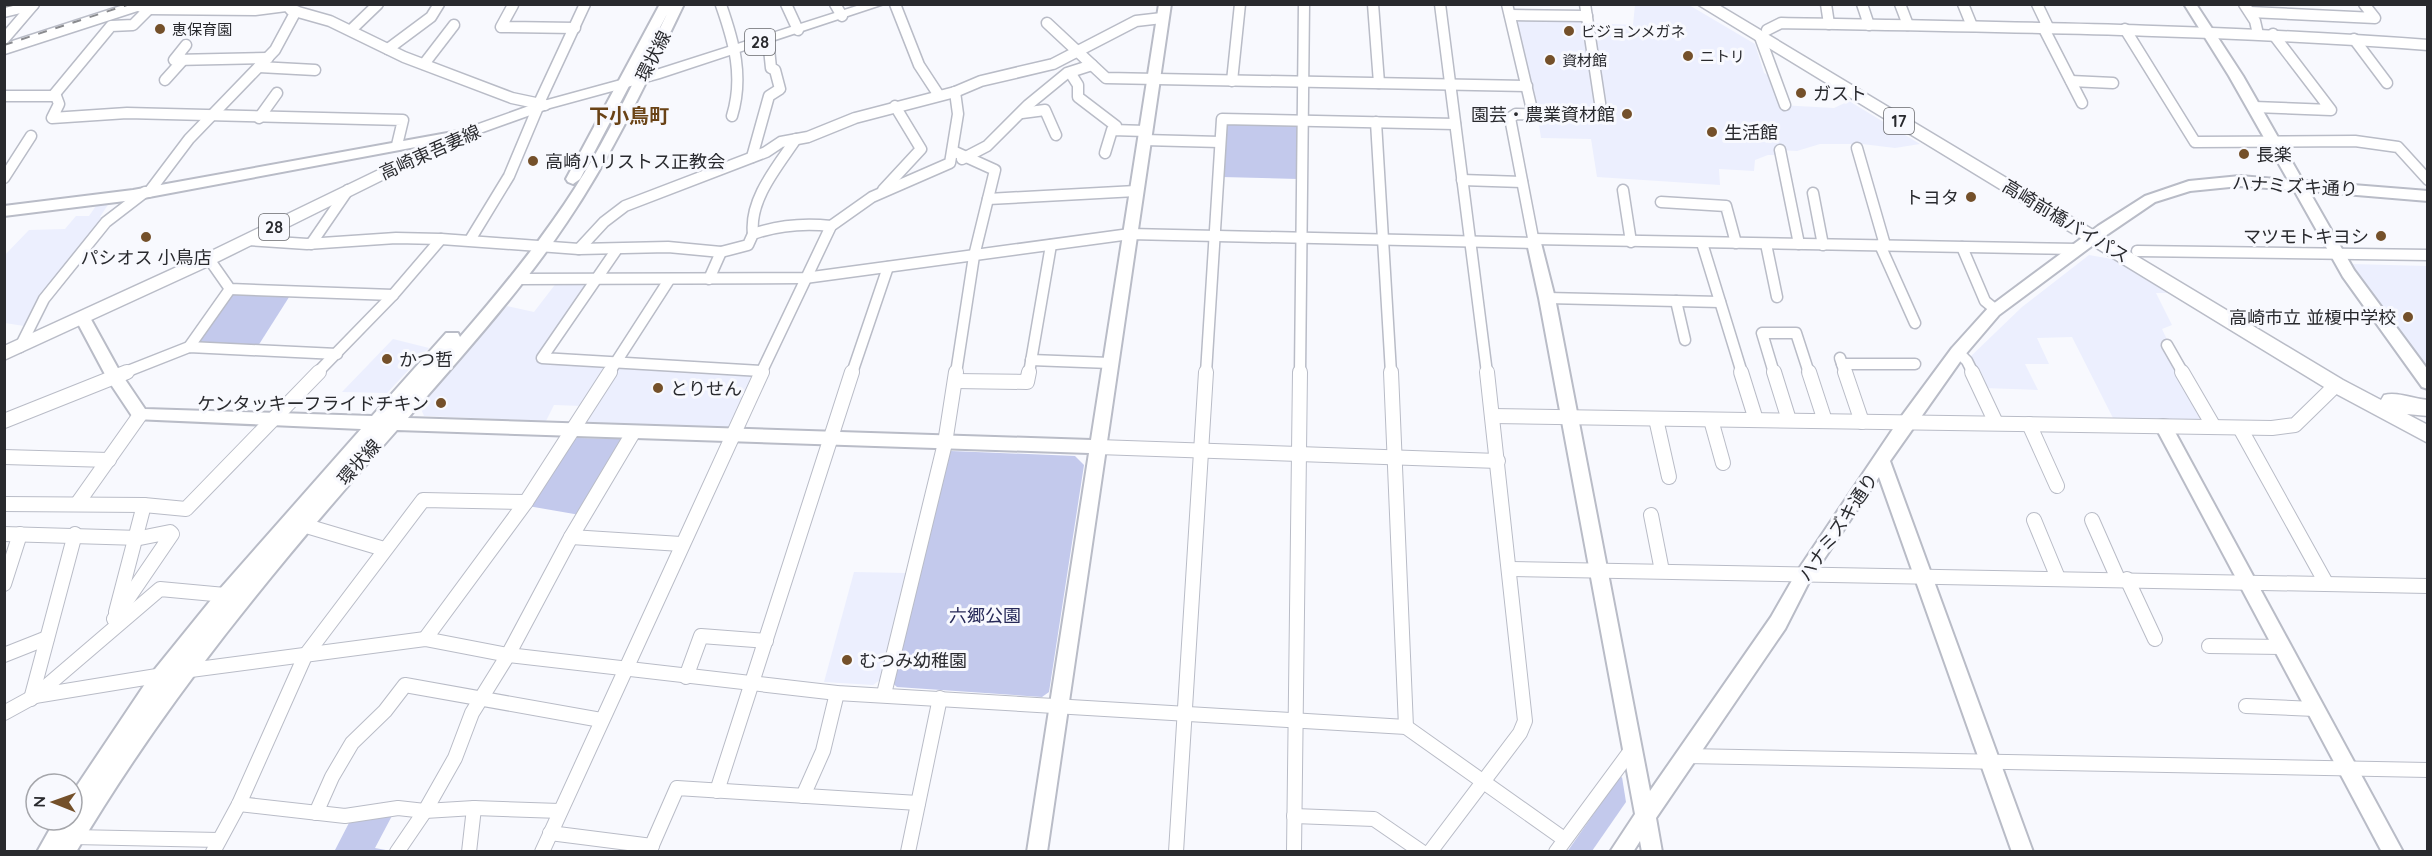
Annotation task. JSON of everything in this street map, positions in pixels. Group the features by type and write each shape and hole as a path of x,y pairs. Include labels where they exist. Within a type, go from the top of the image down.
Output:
{"highway":[{"name":"高崎前橋バイパス","path":"1705,4 1763,34 2091,239 2336,385 2427,435"},
{"name":"高崎前橋バイパス","path":"1725,4 1763,34"},
{"name":"高崎前橋バイパス","path":"2091,239 2137,251 2427,421"},
{"path":"2391,401 2411,407 2427,408"}],"main road":[{"name":"高崎東吾妻線","path":"4,354 248,240 464,134 541,105 625,83 798,30 839,10 878,4"}],"street":[{"path":"351,30 378,4"},
{"path":"388,49 431,17 439,4"},
{"path":"470,240 522,149 585,4"},
{"name":"環状線","path":"84,792 162,675 225,595 517,279 666,4"},
{"name":"環状線","path":"47,852 68,836 185,670 245,594 385,422 536,246 597,161 642,78 678,4"},
{"path":"786,4 798,30"},
{"path":"895,4 919,65 938,94"},
{"path":"1232,81 1240,4"},
{"path":"1294,852 1304,4"},
{"path":"1373,4 1379,82"},
{"path":"1430,852 1520,734 1525,721 1498,461 1468,242 1440,4"},
{"path":"1585,4 1602,116 1516,114 1510,118 1534,241 1548,298 1652,852"},
{"path":"1826,4 1828,24"},
{"path":"1862,4 1869,24"},
{"path":"1900,4 1908,25"},
{"path":"1962,4 1972,26"},
{"path":"2037,4 2070,81 2082,103"},
{"path":"2190,4 2254,107 2336,253 2427,383"},
{"path":"2258,34 2247,8 2375,18 2364,4"},
{"path":"4,12 34,5"},
{"path":"4,39 34,5"},
{"path":"4,49 144,6 255,10 286,5 296,12 351,30 424,64 512,98 541,105"},
{"path":"513,5 501,27 575,28"},
{"path":"721,5 735,49 738,101 732,116"},
{"path":"53,96 111,26 133,25 144,6"},
{"path":"1533,114 1508,10 1587,16"},
{"path":"579,249 604,222 625,206 752,157 781,142 895,106 938,94 955,92 981,81 1053,64 1136,21 1164,11 1037,852"},
{"path":"20,347 44,299 106,222 147,192 211,115 276,50 296,12"},
{"path":"2316,15 2332,37"},
{"path":"1785,105 1763,34 1781,23 2046,27 2273,34 2427,45"},
{"path":"1047,24 1106,78 1527,86"},
{"path":"424,64 454,26"},
{"path":"2125,29 2195,142 2355,141 2398,147 2427,180"},
{"path":"2254,107 2331,110 2273,34"},
{"path":"752,157 769,96 780,89 775,70 771,68 768,39"},
{"path":"2354,39 2387,83"},
{"path":"186,45 174,60 268,58"},
{"path":"165,80 183,60"},
{"path":"968,158 987,146 1020,113 1067,73 1071,74 1092,65"},
{"path":"259,67 315,70"},
{"path":"1071,74 1078,85 1078,97 1116,126 1115,130"},
{"path":"2070,81 2113,83"},
{"path":"951,157 958,114 955,92"},
{"path":"259,118 277,93"},
{"path":"4,96 53,96 59,99 59,104 52,118 127,113 403,120 397,145"},
{"path":"880,194 921,149 895,106"},
{"path":"1020,113 1045,110 1056,135"},
{"path":"1176,852 1203,452 1222,119 1455,124"},
{"path":"1376,122 1396,458 1406,727"},
{"path":"1105,153 1112,130 1220,142"},
{"path":"4,211 147,192 464,134"},
{"path":"4,178 31,136"},
{"path":"248,240 311,244 396,238 441,239 579,249 668,247 721,252 748,245 753,234 751,228 753,209 796,139"},
{"path":"1857,148 1883,245 1915,323"},
{"path":"1780,150 1799,244"},
{"path":"542,852 681,544 831,226 839,218 880,194 951,157 968,158 995,170 974,256 945,443 884,694"},
{"path":"1462,180 1522,182"},
{"name":"ハナミズキ通り","path":"1620,852 1778,623 1804,575 1907,422 1958,352 1996,310 2091,239 2150,199 2189,186 2240,181 2427,196"},
{"path":"311,244 348,190"},
{"path":"1623,190 1630,242"},
{"path":"988,199 1136,191"},
{"path":"1813,193 1823,244"},
{"path":"1661,202 1726,206 1736,243"},
{"path":"753,234 777,225 801,222 831,226"},
{"path":"517,279 805,278 1130,234 1468,242 1962,247 2091,239"},
{"path":"4,504 77,504 186,509 393,295 441,239"},
{"path":"1702,243 1756,420"},
{"path":"1766,244 1777,297"},
{"path":"955,381 1027,382 1052,245"},
{"path":"1962,247 1985,301 1996,310"},
{"path":"617,249 542,358 761,371"},
{"path":"2137,251 2427,255"},
{"path":"709,279 721,252"},
{"path":"208,259 230,289"},
{"path":"717,790 829,439 888,267"},
{"path":"425,639 526,502 669,280"},
{"path":"230,289 393,295"},
{"path":"189,347 230,289"},
{"path":"1548,298 1720,302"},
{"path":"1676,301 1685,340"},
{"path":"83,318 114,376 140,415"},
{"path":"1789,420 1762,333 1796,333 1825,421"},
{"path":"2167,345 2214,427"},
{"path":"4,421 189,347 337,354"},
{"path":"1958,352 1967,361 1996,423"},
{"path":"1031,360 1110,363"},
{"path":"1862,422 1841,361 1915,364"},
{"path":"1492,416 2240,428 2295,425 2336,385"},
{"path":"140,415 1498,461"},
{"path":"77,504 140,415"},
{"path":"1656,419 1669,477"},
{"path":"1711,420 1723,463"},
{"path":"2028,424 2056,486"},
{"path":"2163,426 2393,852"},
{"path":"2240,428 2326,584"},
{"path":"397,852 425,811 455,758 472,713 508,655 571,537 633,433"},
{"path":"4,457 108,460"},
{"path":"1882,461 2023,852"},
{"path":"68,836 216,846 239,804 305,656 423,500 526,502"},
{"path":"106,637 114,619 144,506"},
{"path":"1651,515 1662,571"},
{"path":"2034,520 2058,578"},
{"path":"2092,520 2155,639"},
{"path":"303,525 384,549"},
{"path":"4,534 135,537 170,532 172,534 114,619"},
{"path":"4,584 20,534"},
{"path":"33,697 75,534"},
{"path":"571,537 616,542 639,540 681,544"},
{"path":"1510,569 2427,586"},
{"path":"4,713 33,697 59,673 106,637 151,594 160,589 225,595"},
{"path":"686,678 701,636 766,641"},
{"path":"4,655 47,638"},
{"path":"33,697 185,670 425,639 508,655 686,678 837,693 884,694 1406,727 1484,781 1560,845 1632,749"},
{"path":"2209,646 2282,647"},
{"path":"316,813 352,743 385,711 405,685 601,720"},
{"path":"803,796 824,751 837,693"},
{"path":"908,852 940,698"},
{"path":"2246,706 2315,709"},
{"path":"1685,756 2427,770"},
{"path":"550,833 650,849 677,788 918,803"},
{"path":"239,804 345,816 398,807 425,811 474,808 560,811"},
{"path":"469,852 474,808"},
{"path":"1294,816 1374,819 1422,852"}],"shaded area":[{"path":"1635,5 1689,5 1755,44 1764,73 1771,77 1780,105 1834,108 1849,101 1920,144 1895,148 1862,144 1820,144 1797,151 1776,150 1777,155 1768,155 1755,160 1754,171 1719,169 1720,185 1597,177 1591,139 1541,138 1538,118 1606,119 1593,23 1633,25"},
{"path":"1513,18 1585,19 1597,110 1593,114 1536,111"},
{"path":"111,200 100,217 109,218 35,305 24,326 5,323 4,256 29,230 65,229 76,216 89,216 98,203"},
{"path":"2089,255 2112,259 2168,293 2156,293 2172,325 2162,329 2206,421 2114,420 2072,337 2037,338 2049,364 2025,364 2038,390 1983,388 1969,358 2022,307"},
{"name":"高崎市立 並榎中学校","path":"2352,264 2427,266 2427,368 2425,368"},
{"path":"557,282 590,282 536,357 540,363 604,366 607,369 582,406 554,405 546,421 424,416 421,409 423,401 507,306 534,312"},
{"path":"393,339 429,348 387,393 342,392"},
{"path":"622,367 752,373 756,377 732,426 725,428 587,423 584,419 616,370"},
{"path":"854,572 906,573 880,680 873,685 824,682"}],"green space":[{"path":"1225,124 1298,125 1298,179 1222,177"},
{"path":"236,292 291,294 258,346 199,344 198,341 229,295"},
{"path":"577,438 622,439 580,515 528,506 569,442"},
{"name":"六郷公園","path":"951,451 1075,456 1084,465 1049,692 1042,697 897,687 891,682 946,457"},
{"path":"1622,777 1626,802 1592,851 1567,852 1618,779"},
{"path":"394,812 375,848 391,851 334,852 351,819"}],"waterway":[{"path":"16,33 40,4"}],"railway":[{"path":"4,7 18,4"},
{"path":"4,45 130,4"}],"place":[{"name":"恵保育園","path":"160,29"},
{"name":"ビジョンメガネ","path":"1569,31"},
{"name":"ニトリ","path":"1688,56"},
{"name":"資材館","path":"1550,60"},
{"name":"ガスト","path":"1801,93"},
{"name":"園芸・農業資材館","path":"1627,114"},
{"name":"生活館","path":"1712,132"},
{"name":"長楽","path":"2244,154"},
{"name":"高崎ハリストス正教会","path":"533,161"},
{"name":"トヨタ","path":"1971,197"},
{"name":"マツモトキヨシ","path":"2381,236"},
{"name":"パシオス 小鳥店","path":"146,237"},
{"name":"高崎市立 並榎中学校","path":"2408,317"},
{"name":"かつ哲","path":"387,359"},
{"name":"とりせん","path":"658,388"},
{"name":"ケンタッキーフライドチキン","path":"441,403"},
{"name":"むつみ幼稚園","path":"847,660"}],"district":[{"name":"下小鳥町","path":"629,115"}]}
